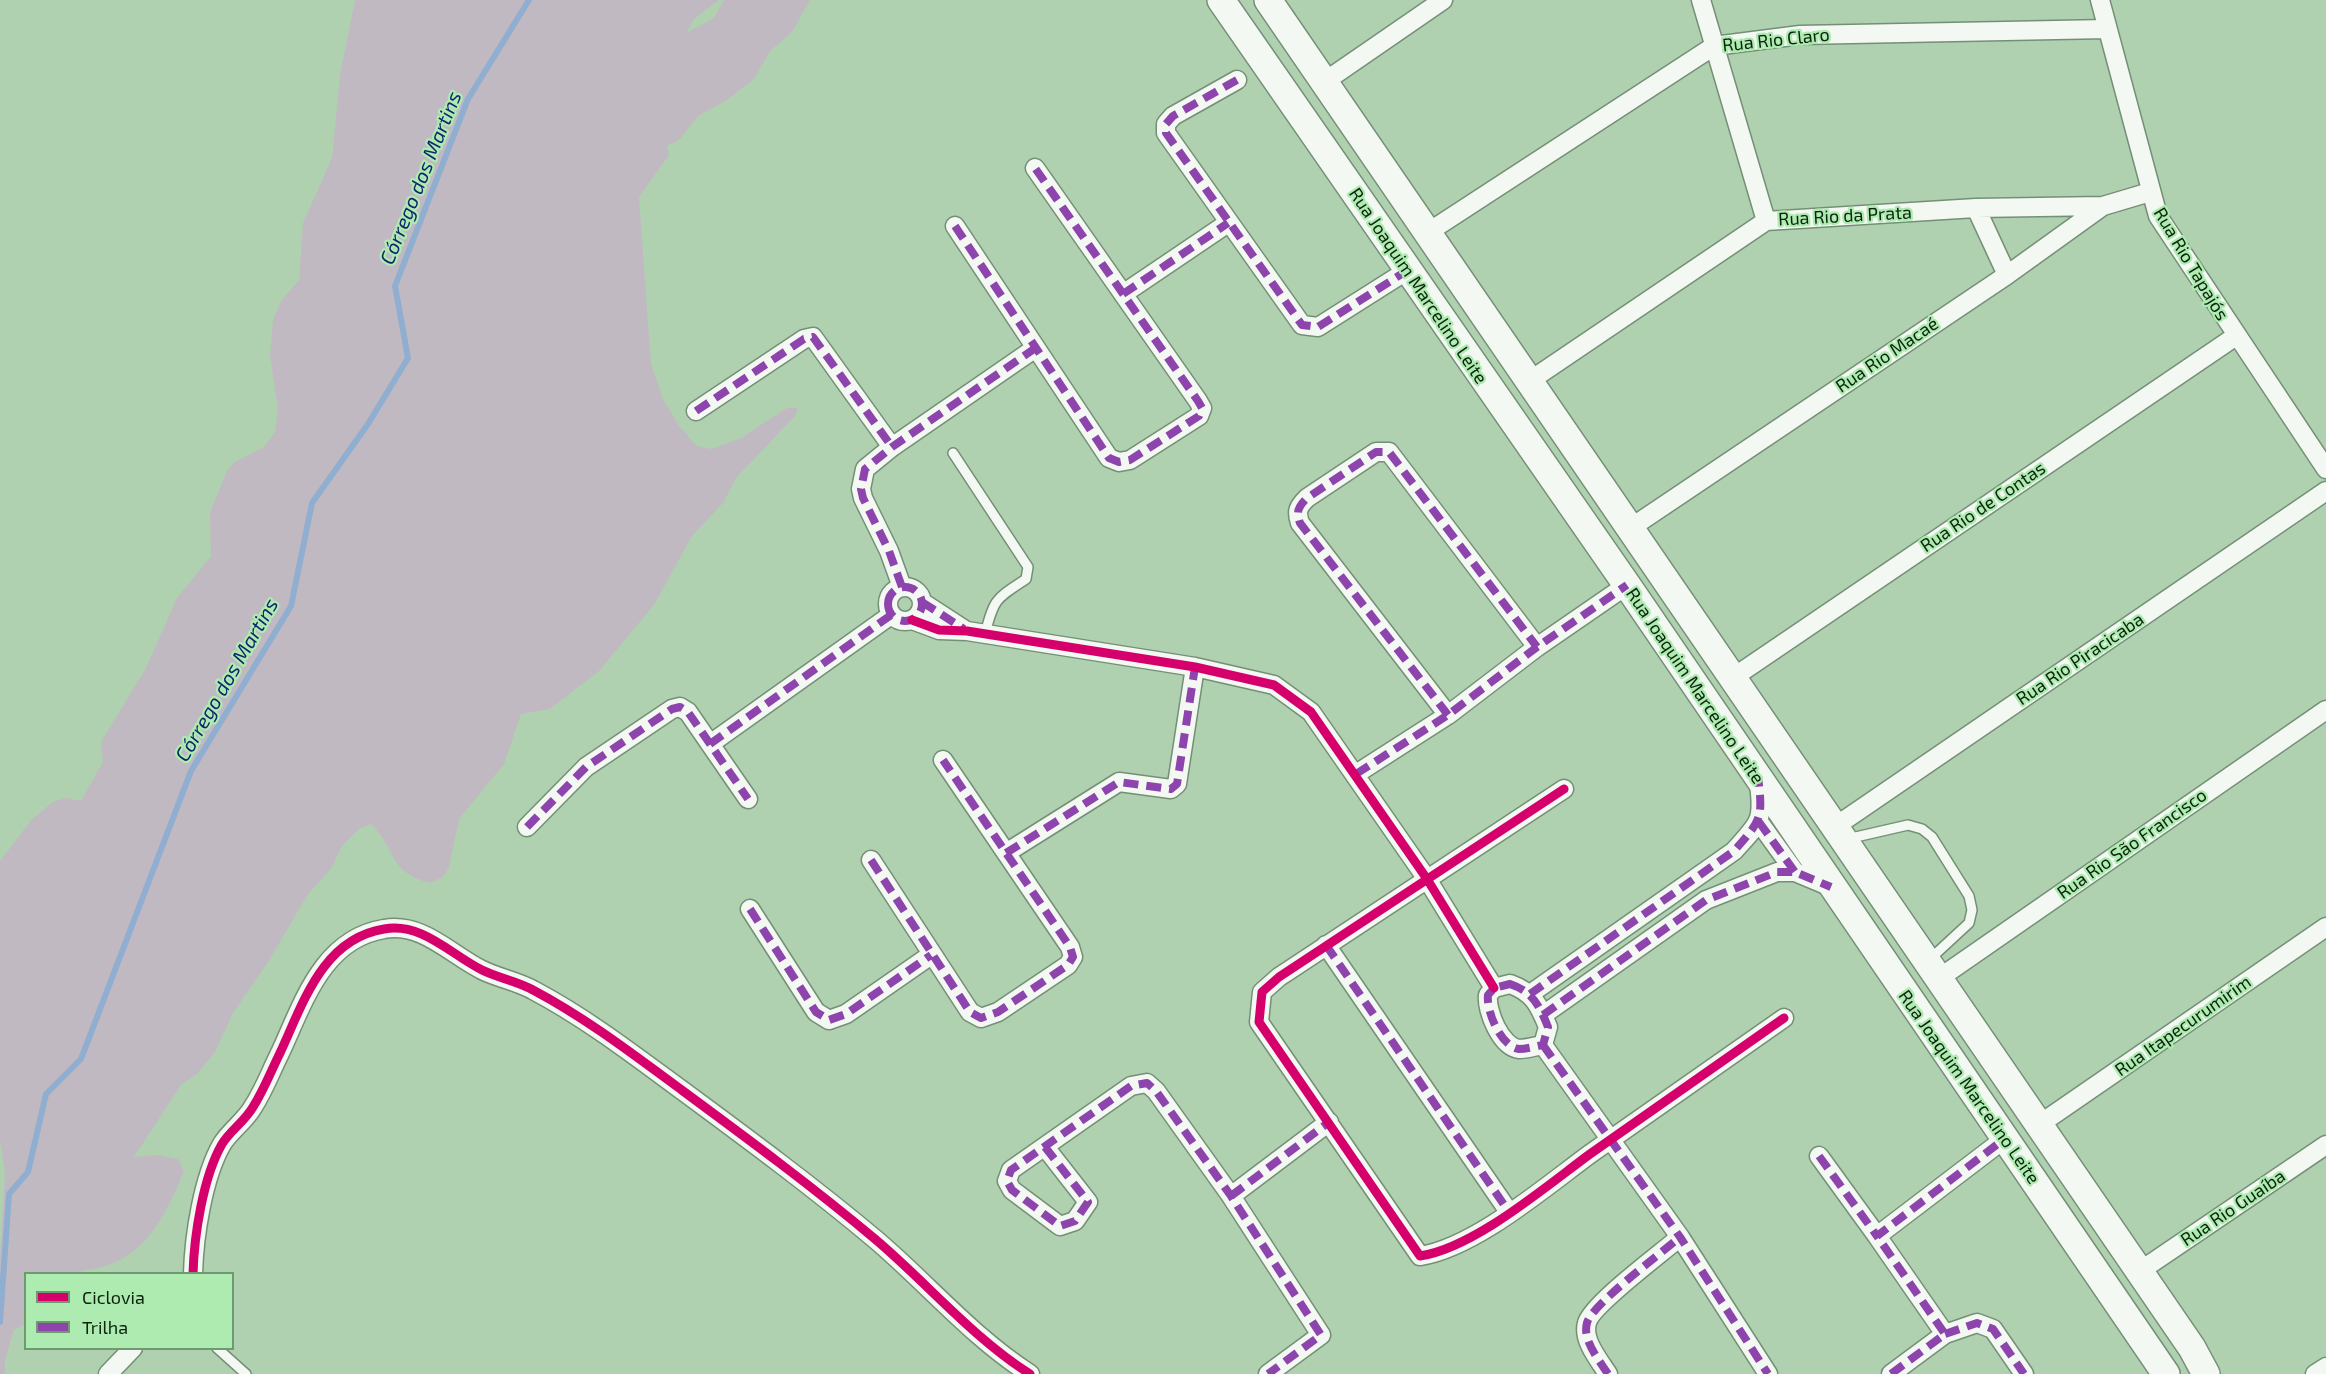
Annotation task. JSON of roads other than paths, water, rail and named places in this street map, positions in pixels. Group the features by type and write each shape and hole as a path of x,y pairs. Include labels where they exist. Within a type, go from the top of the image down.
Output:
{"main road":[{"name":"Rua Joaquim Marcelino Leite","path":"1221,0 1627,585 2003,1140 2039,1188 2166,1374"},
{"name":"Rua Joaquim Marcelino Leite","path":"1268,0 1811,796 2069,1166 2206,1374"},
{"path":"1415,280 1439,298 1449,293 1453,286 1453,272"},
{"path":"1452,336 1464,321 1482,315"},
{"path":"1691,681 1701,674 1711,673 1719,679 1779,769 1811,796"},
{"path":"1831,888 1864,906 1916,982 1924,987 1930,987 1933,970"},
{"path":"2039,1188 2050,1189 2060,1184 2066,1179 2069,1166"},
{"path":"2082,1250 2088,1238 2097,1233 2113,1231"}],"street":[{"path":"1324,82 1443,0"},
{"path":"1701,0 1766,221"},
{"name":"Rua Rio Tapajós","path":"2100,0 2158,216 2326,469"},
{"name":"Rua Rio Claro","path":"1427,233 1714,46 1800,35 2107,29"},
{"path":"1237,80 1173,116 1166,124 1166,133 1302,325 1318,327 1415,280"},
{"path":"955,226 1108,458 1119,462 1130,460 1199,416 1202,408 1035,168"},
{"name":"Rua Rio Macaé","path":"1629,529 2007,275 2103,206 2150,192"},
{"name":"Rua Rio da Prata","path":"1528,382 1766,221 1976,208 2103,206"},
{"path":"1976,208 2007,275"},
{"path":"1123,294 1228,223"},
{"name":"Rua Rio de Contas","path":"1731,679 2236,336"},
{"path":"696,411 804,339 813,337 892,447"},
{"path":"1034,349 892,447 865,470 861,489 889,551 896,590 887,604 891,615 901,621 912,620 939,630 976,633 1195,667 1274,685 1311,712 1427,879 1494,988"},
{"path":"1448,715 1300,523 1297,513 1307,498 1376,452 1389,452 1537,647"},
{"name":"Rua Rio Piracicaba","path":"1838,834 2326,491"},
{"path":"1356,774 1448,715 1537,647 1627,585"},
{"path":"896,590 913,589 922,602 976,633"},
{"path":"912,620 920,612 922,602"},
{"path":"710,744 891,615"},
{"path":"1006,853 1119,782 1171,789 1177,784 1195,667"},
{"path":"527,827 586,767 672,709 680,706 688,712 748,799"},
{"name":"Rua Rio São Francisco","path":"1933,970 2326,710"},
{"path":"872,860 931,955 970,1012 981,1018 998,1012 1068,964 1073,957 1070,947 942,760"},
{"path":"1530,994 1734,851 1759,822 1762,805 1758,776"},
{"path":"1564,789 1326,945 1279,977 1262,992 1259,1022 1420,1256 1440,1253 1456,1246 1509,1212 1784,1018"},
{"path":"1759,822 1795,872"},
{"path":"1544,1015 1706,900 1777,872 1795,872 1831,888"},
{"path":"750,909 816,1012 829,1020 846,1014 931,955"},
{"name":"Rua Itapecurumirim","path":"2040,1125 2326,927"},
{"path":"194,1272 195,1245 214,1162 223,1142 253,1109 308,991 326,964 347,944 362,935 384,928 399,928 428,935 481,970 530,988 590,1023 812,1187 878,1242 996,1349 1030,1374"},
{"path":"1326,945 1509,1212"},
{"path":"1510,984 1526,989 1544,1015 1548,1027 1543,1045 1519,1049 1511,1047 1490,1017 1488,995 1494,988 1510,984"},
{"path":"1543,1045 1680,1237 1768,1374"},
{"path":"1045,1147 1088,1202 1076,1221 1060,1226 1012,1190 1007,1181 1011,1170 1131,1086 1147,1083 1156,1091 1231,1196 1321,1335 1268,1374"},
{"path":"1231,1196 1329,1122"},
{"path":"1877,1236 2003,1140"},
{"name":"Rua Rio Guaíba","path":"2140,1271 2326,1145"},
{"path":"1819,1156 1945,1334"},
{"path":"1608,1374 1589,1344 1586,1324 1592,1313 1611,1295 1680,1237"},
{"path":"1891,1374 1945,1334 1977,1323 1994,1329 2024,1374"},
{"path":"108,1374 131,1350"},
{"path":"2315,1374 2326,1367"}],"lane":[{"path":"953,453 1028,567 1026,579 997,598 976,633"},
{"path":"1838,834 1908,825 1922,829 1932,837 1968,896 1972,910 1969,923 1933,970"},
{"path":"219,1350 246,1374"}],"waterway":[{"name":"Córrego dos Martins","path":"0,1322 9,1194 28,1172 46,1094 81,1059 191,771 291,606 312,503 368,424 408,358 395,286 468,99 529,0"}]}
